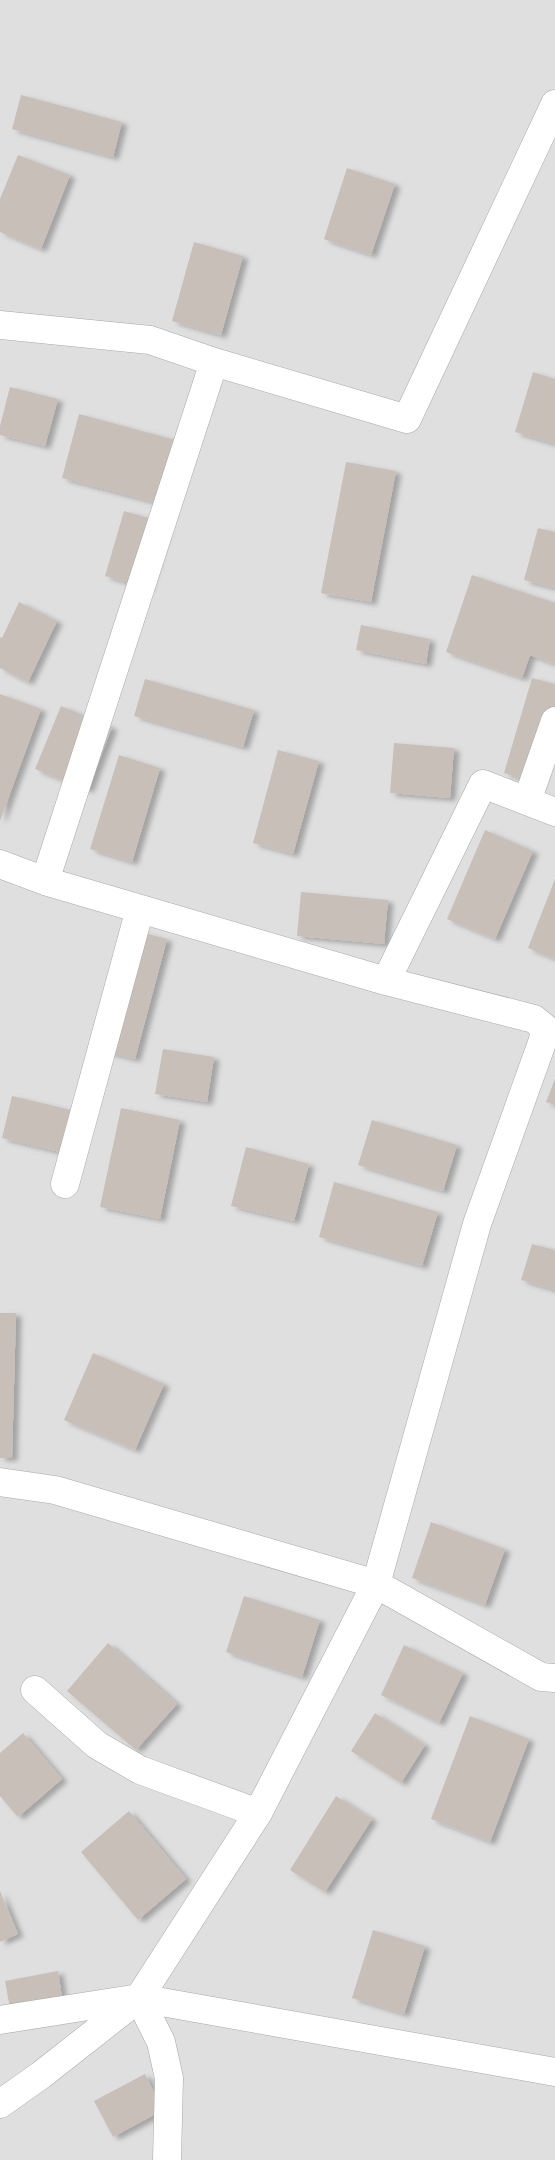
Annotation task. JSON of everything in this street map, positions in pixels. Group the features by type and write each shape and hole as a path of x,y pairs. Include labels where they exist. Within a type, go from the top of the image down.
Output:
{"street":[{"path":"0,325 150,340 214,362 407,419 555,104"},
{"path":"45,881 214,362"},
{"path":"527,800 555,721"},
{"path":"386,982 483,784 555,812"},
{"path":"0,864 45,881 386,982 534,1019 545,1028 543,1040 477,1224 376,1584 258,1813 139,1998 41,2075 0,2104"},
{"path":"65,1184 140,909"},
{"path":"0,1482 55,1490 376,1584 541,1676 555,1678"},
{"path":"35,1690 97,1745 140,1770 258,1813"},
{"path":"139,1998 161,2042 169,2078 167,2160"},
{"path":"0,2020 139,1998 555,2072"}],"shaded area":[{"path":"0,0 555,0 555,2160 0,2160"}],"building":[{"path":"21,95 122,122 113,157 12,129"},
{"path":"18,155 70,175 41,249 0,232 0,199"},
{"path":"347,168 395,184 371,255 324,239"},
{"path":"194,242 243,256 221,335 172,321"},
{"path":"533,372 555,379 555,444 515,432"},
{"path":"10,387 58,399 45,446 0,435 0,426"},
{"path":"79,414 179,441 162,504 62,478"},
{"path":"346,462 396,471 371,602 321,593"},
{"path":"124,511 166,523 147,588 105,576"},
{"path":"538,528 555,532 555,588 524,580"},
{"path":"472,575 555,603 555,664 530,655 522,678 446,652"},
{"path":"19,602 57,621 28,682 0,668 0,637 2,638"},
{"path":"361,625 430,639 426,664 356,650"},
{"path":"532,678 555,684 555,728 539,784 504,773"},
{"path":"145,679 254,710 243,747 134,716"},
{"path":"0,694 41,709 0,821"},
{"path":"61,706 112,727 88,790 35,769"},
{"path":"394,743 454,748 450,798 390,793"},
{"path":"278,750 319,761 293,854 253,843"},
{"path":"119,755 160,768 132,862 90,849"},
{"path":"485,830 533,851 495,939 447,919"},
{"path":"555,879 555,959 528,948"},
{"path":"301,892 388,900 384,944 297,936"},
{"path":"136,931 167,939 135,1059 104,1051"},
{"path":"163,1049 214,1057 207,1102 155,1094"},
{"path":"555,1079 555,1105 546,1102"},
{"path":"12,1096 71,1110 60,1152 2,1138"},
{"path":"121,1108 180,1120 160,1219 100,1207"},
{"path":"372,1120 457,1145 443,1191 358,1165"},
{"path":"246,1147 309,1164 294,1221 231,1206"},
{"path":"334,1182 438,1212 422,1266 319,1237"},
{"path":"532,1244 555,1250 555,1290 521,1280"},
{"path":"0,1313 16,1313 12,1458 0,1458"},
{"path":"93,1353 164,1384 135,1450 64,1420"},
{"path":"431,1522 505,1549 485,1605 412,1578"},
{"path":"244,1596 320,1620 302,1677 226,1652"},
{"path":"108,1643 177,1704 136,1750 67,1691"},
{"path":"404,1645 463,1673 439,1723 381,1695"},
{"path":"375,1713 425,1745 401,1783 351,1751"},
{"path":"470,1716 529,1739 490,1842 431,1819"},
{"path":"23,1733 62,1779 18,1817 0,1796 0,1753"},
{"path":"336,1796 372,1819 325,1892 290,1870"},
{"path":"129,1811 186,1879 138,1920 81,1852"},
{"path":"0,1891 18,1934 0,1942"},
{"path":"373,1930 425,1946 404,2014 352,1998"},
{"path":"58,1971 63,2004 11,2014 5,1981"},
{"path":"145,2074 163,2110 113,2137 94,2101"}]}
